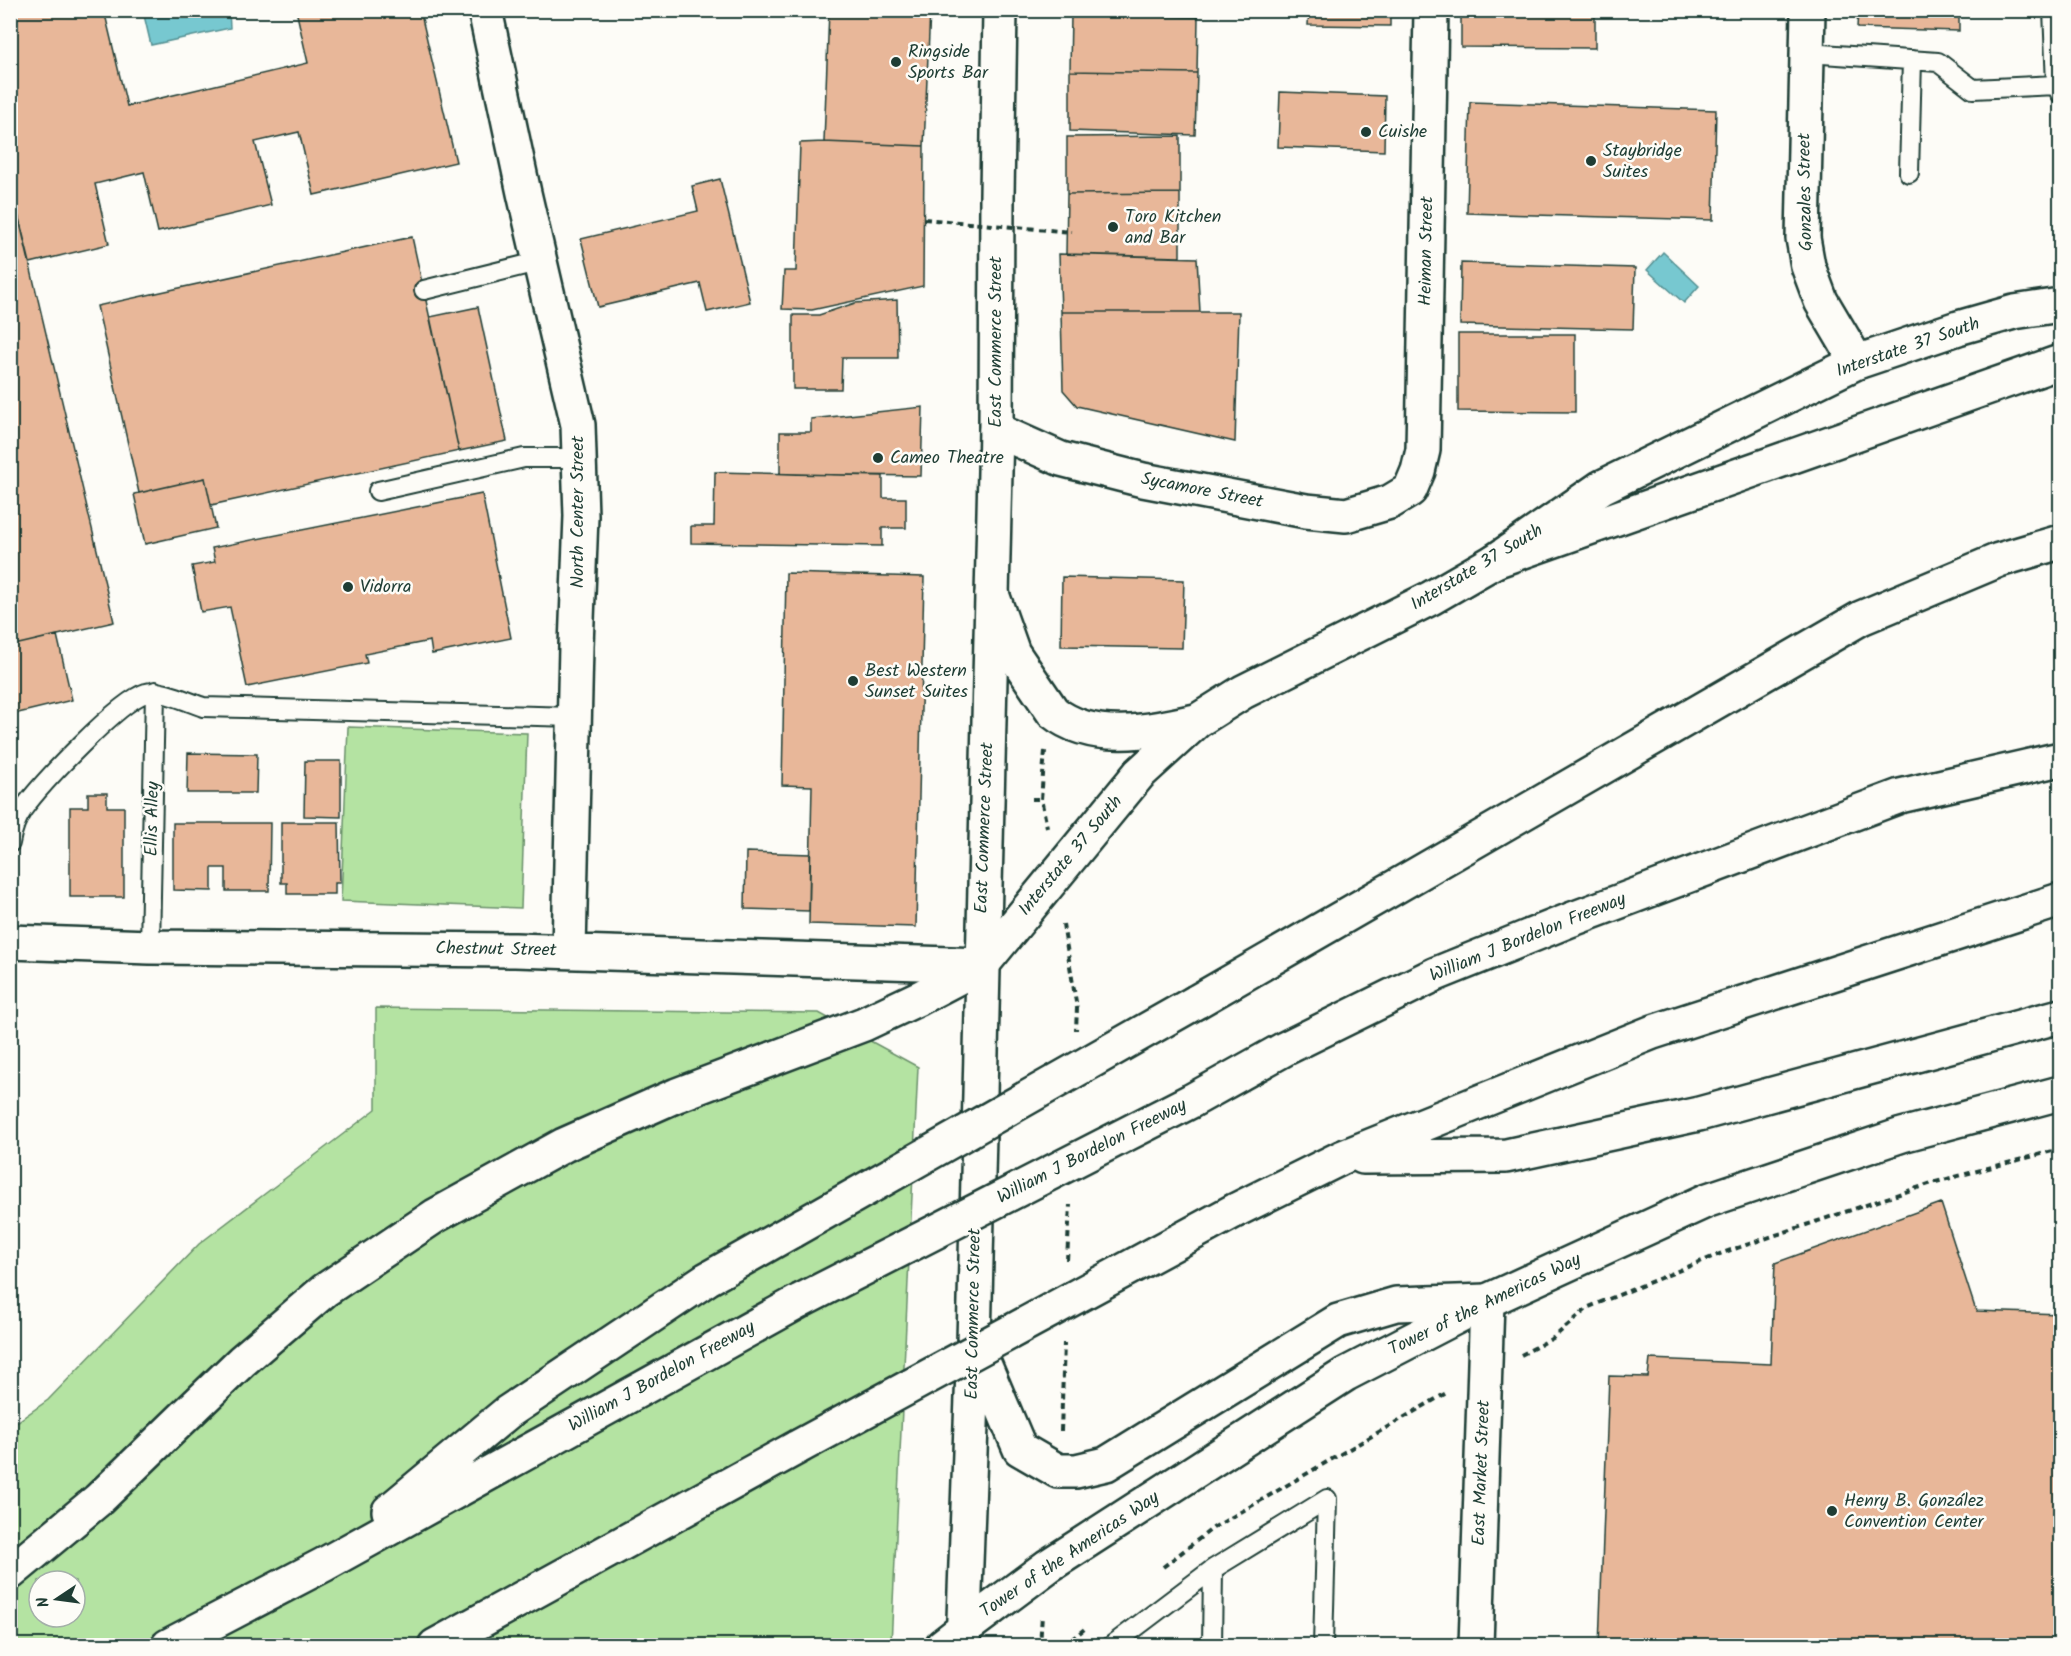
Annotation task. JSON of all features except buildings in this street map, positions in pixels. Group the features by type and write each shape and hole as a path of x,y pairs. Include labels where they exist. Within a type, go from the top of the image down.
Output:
{"main road":[{"name":"North Center Street","path":"485,10 524,193 578,425 581,516 569,951"},
{"name":"East Commerce Street","path":"957,1640 974,1342 996,430 1000,10"},
{"name":"Heiman Street","path":"1410,489 1418,471 1423,450 1431,10"},
{"name":"Gonzales Street","path":"1808,10 1803,238 1808,266 1821,300 1857,362"},
{"name":"Interstate 37 South","path":"982,965 1139,774 1197,721 1243,692 1431,598 1495,561 1602,488 1857,362 2014,312 2061,304"},
{"path":"1495,561 2061,362"},
{"name":"Sycamore Street","path":"996,430 1061,459 1143,480 1306,511 1346,514 1390,502 1410,489"},
{"path":"325,1564 508,1412 707,1279 1196,1002 1861,618 1999,560 2061,542"},
{"path":"992,594 1013,653 1053,712 1060,718 1088,728 1108,731 1152,731 1197,721"},
{"name":"William J Bordelon Freeway","path":"168,1646 325,1564 801,1301 1191,1101 1286,1048 1436,975 1570,920 1900,796 2061,759"},
{"path":"435,1646 1236,1210 1343,1157 1653,1032 2061,900"},
{"name":"Chestnut Street","path":"10,942 569,951 982,965"},
{"path":"10,1573 98,1500 242,1361 325,1290 435,1216 564,1145 677,1095 864,1024 982,965"},
{"path":"1343,1157 1506,1156 1699,1114 2061,1016"},
{"name":"Tower of the Americas Way","path":"957,1640 1048,1566 1346,1374 1487,1300 1708,1200 1902,1135 2061,1094"},
{"path":"974,1342 1020,1449 1058,1471 1076,1471 1106,1464 1338,1321 1396,1304 1487,1300"},
{"name":"East Market Street","path":"1476,1646 1487,1300"}],"lane":[{"path":"1808,52 1938,62 1973,88 2058,89 2056,16"},
{"path":"1909,173 1912,60"},
{"path":"424,290 541,261"},
{"path":"378,491 524,459 580,458"},
{"path":"10,843 12,832 22,811 42,786 120,707 144,693 155,691 203,707 574,717"},
{"name":"Ellis Alley","path":"150,946 155,691"},
{"path":"1111,1646 1213,1569 1327,1498 1323,1646"},
{"path":"1212,1646 1213,1569"}],"path":[{"path":"924,219 1071,232"},
{"path":"1046,741 1041,798 1048,829"},
{"path":"1032,799 1041,798"},
{"path":"1544,1343 1589,1307 1722,1253 1932,1183 2061,1149"},
{"path":"1040,1646 1043,1610"}],"green space":[{"path":"348,727 527,733 521,908 341,901"},
{"path":"376,1008 819,1013 918,1067 891,1645 11,1645 10,1427 48,1400 199,1244 376,1109"}],"water":[{"path":"143,11 229,11 230,28 151,45"},
{"path":"1663,252 1699,286 1684,303 1647,270"}],"place":[{"name":"Ringside Sports Bar","path":"896,62"},
{"name":"Cuishe","path":"1366,132"},
{"name":"Staybridge Suites","path":"1591,161"},
{"name":"Toro Kitchen and Bar","path":"1113,227"},
{"name":"Cameo Theatre","path":"878,458"},
{"name":"Vidorra","path":"348,587"},
{"name":"Best Western Sunset Suites","path":"853,681"},
{"name":"Henry B. González Convention Center","path":"1832,1511"}]}
